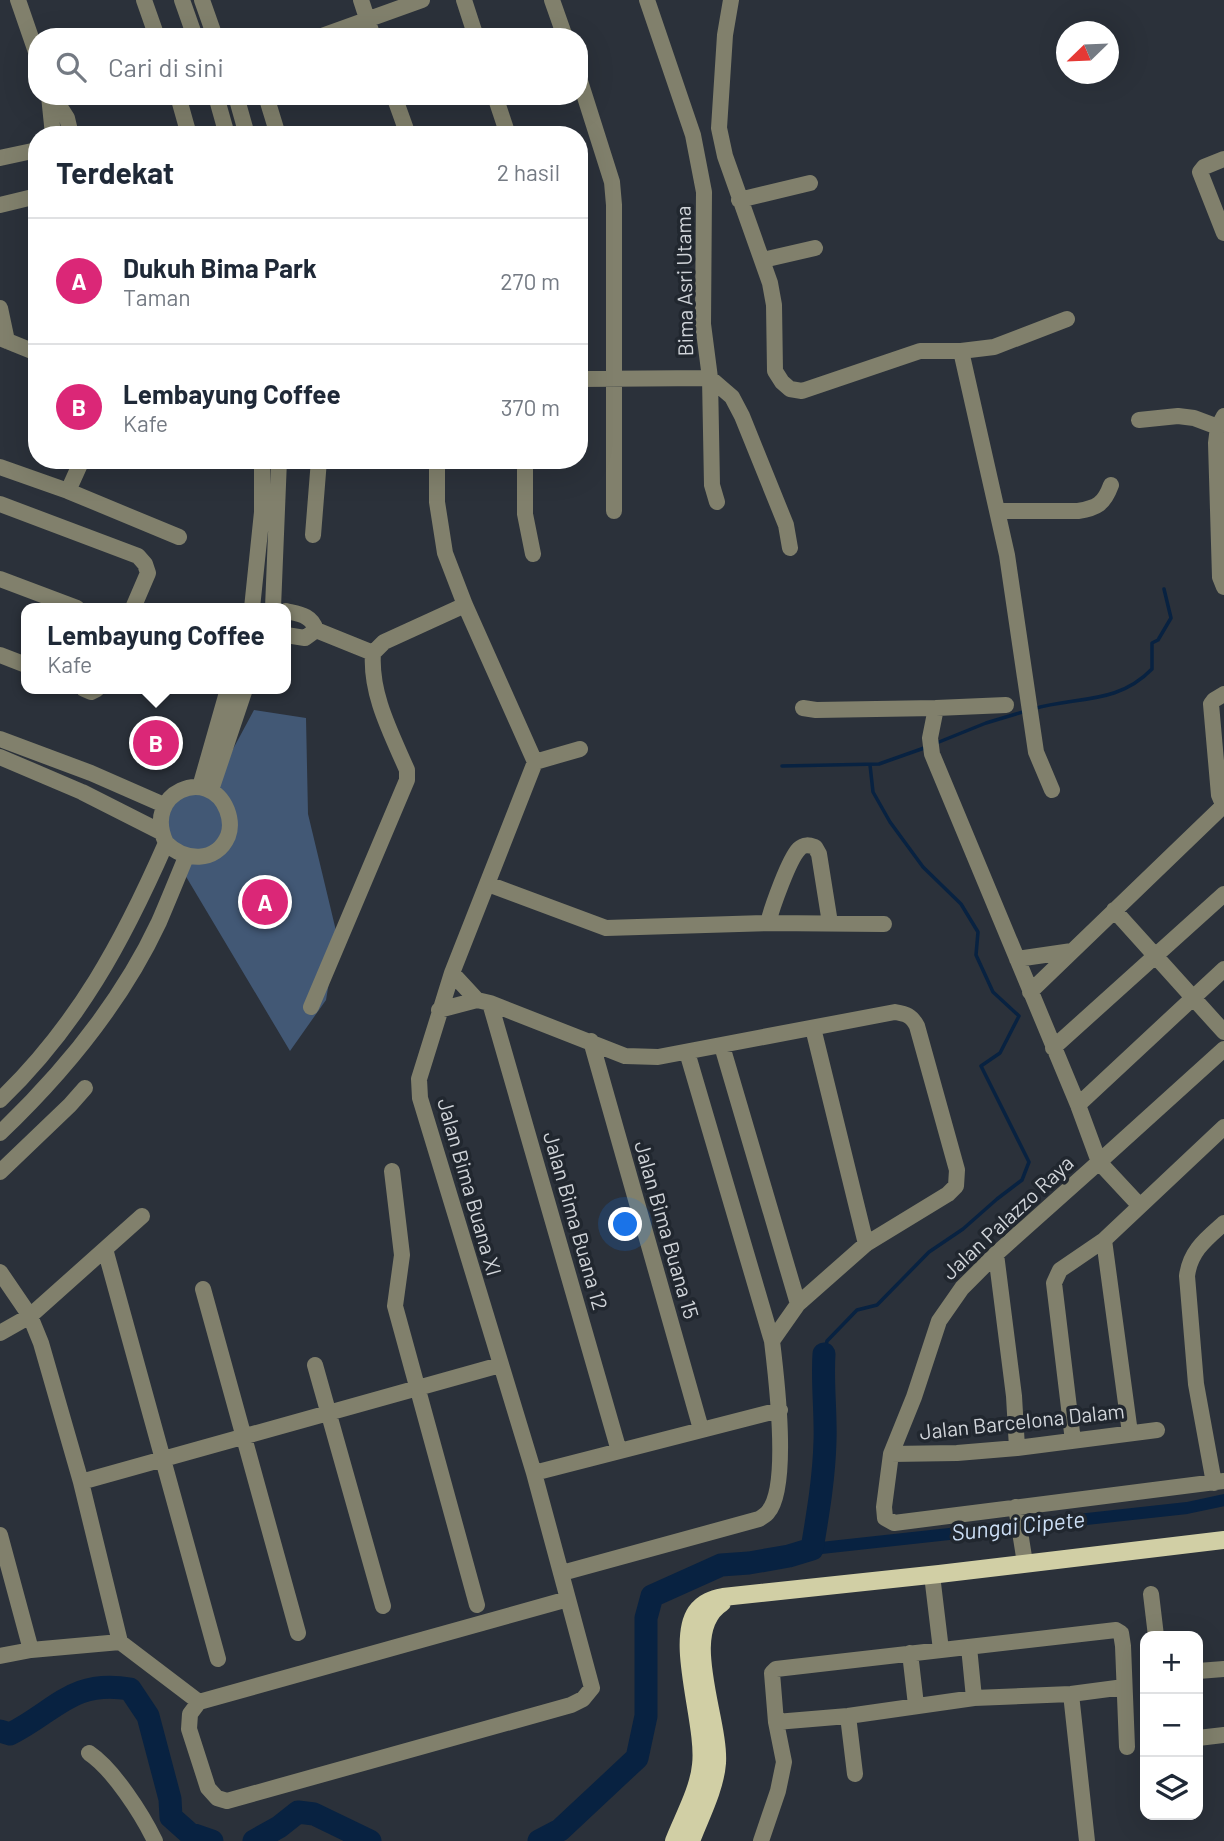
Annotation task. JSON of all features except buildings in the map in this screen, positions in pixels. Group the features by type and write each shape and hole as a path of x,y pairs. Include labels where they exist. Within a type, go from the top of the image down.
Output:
{"main road":[{"path":"674,1841 701,1767 702,1747 689,1644 690,1626 695,1613 704,1603 715,1598 1224,1540"},
{"path":"691,1841 717,1762 703,1657 704,1627 712,1609 735,1597"}],"street":[{"path":"18,0 28,29"},
{"path":"144,0 154,28"},
{"path":"182,0 192,28"},
{"path":"202,0 212,28"},
{"path":"361,0 370,28"},
{"path":"344,28 422,0"},
{"path":"464,0 473,28"},
{"path":"552,0 562,28"},
{"name":"Bima Asri Utama","path":"647,0 693,135 704,192 704,324 710,378 732,397 741,416 786,525 790,548"},
{"path":"731,0 724,35 719,128 724,156 771,283 775,370 782,382 790,389 802,391 821,387 920,351 961,351 994,347 1067,319"},
{"path":"51,105 53,126"},
{"path":"58,105 67,118 69,126"},
{"path":"181,105 186,126"},
{"path":"219,105 224,126"},
{"path":"239,105 244,126"},
{"path":"269,105 275,126"},
{"path":"397,105 405,126"},
{"path":"498,105 505,126"},
{"path":"588,105 612,182 614,205 614,511"},
{"path":"0,158 28,152"},
{"path":"1222,223 1200,172 1204,167 1224,159"},
{"path":"739,200 810,183"},
{"path":"0,205 28,198"},
{"path":"764,260 815,248"},
{"path":"0,308 4,339 28,349"},
{"path":"961,351 1007,555 1036,752 1052,790"},
{"path":"588,379 710,378 712,485 717,502"},
{"path":"1139,420 1178,416 1194,418 1220,433 1220,577 1224,587"},
{"path":"0,467 68,491 179,537"},
{"path":"68,491 78,469"},
{"path":"252,603 262,512 262,469"},
{"path":"271,603 279,469"},
{"path":"313,535 317,469"},
{"path":"437,469 440,526 445,553 534,762 580,749"},
{"path":"525,469 525,514 533,554"},
{"path":"997,510 1090,509 1103,502 1111,485"},
{"path":"0,504 138,556 148,573 135,603"},
{"path":"0,579 64,603"},
{"path":"311,1007 407,780 407,770 383,713 372,673 373,653 384,642 465,605"},
{"path":"291,613 309,618 316,630 373,653"},
{"path":"291,636 305,638 316,630"},
{"path":"0,654 21,663"},
{"path":"205,789 227,694"},
{"path":"205,789 243,694"},
{"path":"1030,992 1224,807 1219,794 1218,731 1211,704 1224,694"},
{"path":"803,708 816,710 1006,705"},
{"name":"Jalan Palazzo Raya","path":"936,708 931,746 1099,1162 996,1254 962,1288 939,1321 914,1397 891,1454 885,1518 894,1524 1017,1512 1219,1482"},
{"path":"0,739 164,805"},
{"path":"0,757 61,782 163,837 175,852 186,857 203,857 219,850 228,835 230,818 224,802 205,789 183,789 164,805 160,814 163,837 137,910 102,973 61,1032 0,1100"},
{"name":"Jalan Bima Buana XI","path":"199,1702 190,1714 189,1728 208,1788 217,1798 227,1801 571,1706 583,1699 592,1688 534,1473 419,1090 419,1079 452,972 534,762"},
{"path":"61,782 67,765"},
{"path":"768,923 775,898 796,855 802,847 810,845 815,847 819,855 830,923"},
{"path":"0,1133 38,1096 82,1045 123,986 158,923 186,857"},
{"path":"488,884 606,928 768,923 884,924"},
{"path":"1053,1048 1224,894"},
{"path":"1114,910 1224,1032"},
{"path":"1017,959 1072,951"},
{"path":"1078,1105 1224,969"},
{"path":"452,972 484,1001 625,1056 645,1058 722,1046 895,1012 912,1017 957,1170 956,1185 948,1194 866,1244 798,1304 772,1341"},
{"path":"439,1010 484,1001"},
{"name":"Jalan Bima Buana 12","path":"484,1001 619,1451"},
{"path":"813,1028 866,1244"},
{"path":"61,1032 82,1045"},
{"name":"Jalan Bima Buana 15","path":"591,1041 701,1429"},
{"path":"722,1046 798,1304"},
{"path":"1140,1206 1099,1162 1224,1049"},
{"path":"562,1573 759,1519 769,1511 775,1493 780,1454 780,1409 772,1341 687,1052"},
{"path":"0,1172 85,1088"},
{"path":"1073,1441 1054,1283 1060,1270 1104,1240 1224,1127"},
{"path":"392,1171 402,1255 395,1306 477,1605"},
{"path":"0,1333 30,1316 142,1216"},
{"path":"1219,1482 1196,1384 1187,1276 1189,1262 1195,1251 1224,1223"},
{"path":"1104,1240 1130,1433"},
{"path":"105,1249 218,1659"},
{"path":"996,1254 1014,1396 1017,1448"},
{"path":"0,1272 30,1316 41,1343 81,1482 120,1642 199,1702 568,1599"},
{"path":"203,1289 298,1633"},
{"path":"81,1482 500,1364"},
{"path":"315,1365 383,1606"},
{"path":"534,1473 780,1409"},
{"name":"Jalan Barcelona Dalam","path":"891,1454 957,1453 1017,1448 1157,1430"},
{"path":"1017,1512 1025,1563"},
{"path":"0,1535 31,1650"},
{"path":"932,1575 941,1650"},
{"path":"1151,1594 1155,1631"},
{"path":"761,1841 778,1791 784,1762 776,1722 773,1670 1119,1631 1123,1646 1127,1747"},
{"path":"0,1656 31,1650 120,1642"},
{"path":"970,1647 974,1698"},
{"path":"910,1653 916,1705"},
{"path":"1203,1671 1224,1670"},
{"path":"776,1722 848,1716 974,1698 1070,1694 1124,1687"},
{"path":"1070,1694 1087,1841"},
{"path":"848,1716 855,1774"},
{"path":"1203,1737 1224,1735"},
{"path":"89,1753 104,1766 142,1814 155,1841"}],"shaded area":[{"path":"254,710 306,718 308,814 337,935 326,1000 290,1051 166,843 164,805 183,789 211,790"}],"waterway":[{"path":"1033,709 1096,698 1125,689 1139,681 1152,669 1152,643 1158,640 1171,618 1164,589"},
{"path":"934,744 986,723 1026,711"},
{"path":"782,766 879,764 927,747"},
{"path":"824,1354 827,1341 857,1310 877,1305 929,1252 963,1229 1022,1180 1029,1162 981,1066 1000,1053 1019,1016 993,992 976,955 978,932 961,904 923,867 890,822 873,792 870,765"},
{"path":"539,1841 560,1830 637,1758 646,1716 646,1618 652,1596 721,1565 789,1556 812,1549 824,1455 824,1354"},
{"name":"Sungai Cipete","path":"812,1549 1187,1508 1224,1500"},
{"path":"0,1731 10,1734 79,1693 110,1687 130,1689 148,1716 170,1799 171,1817 189,1833 212,1841"},
{"path":"254,1841 298,1812 314,1814 370,1841"}],"place":[{"name":"Lembayung Coffee","path":"156,743"},
{"name":"Dukuh Bima Park","path":"265,902"}]}
